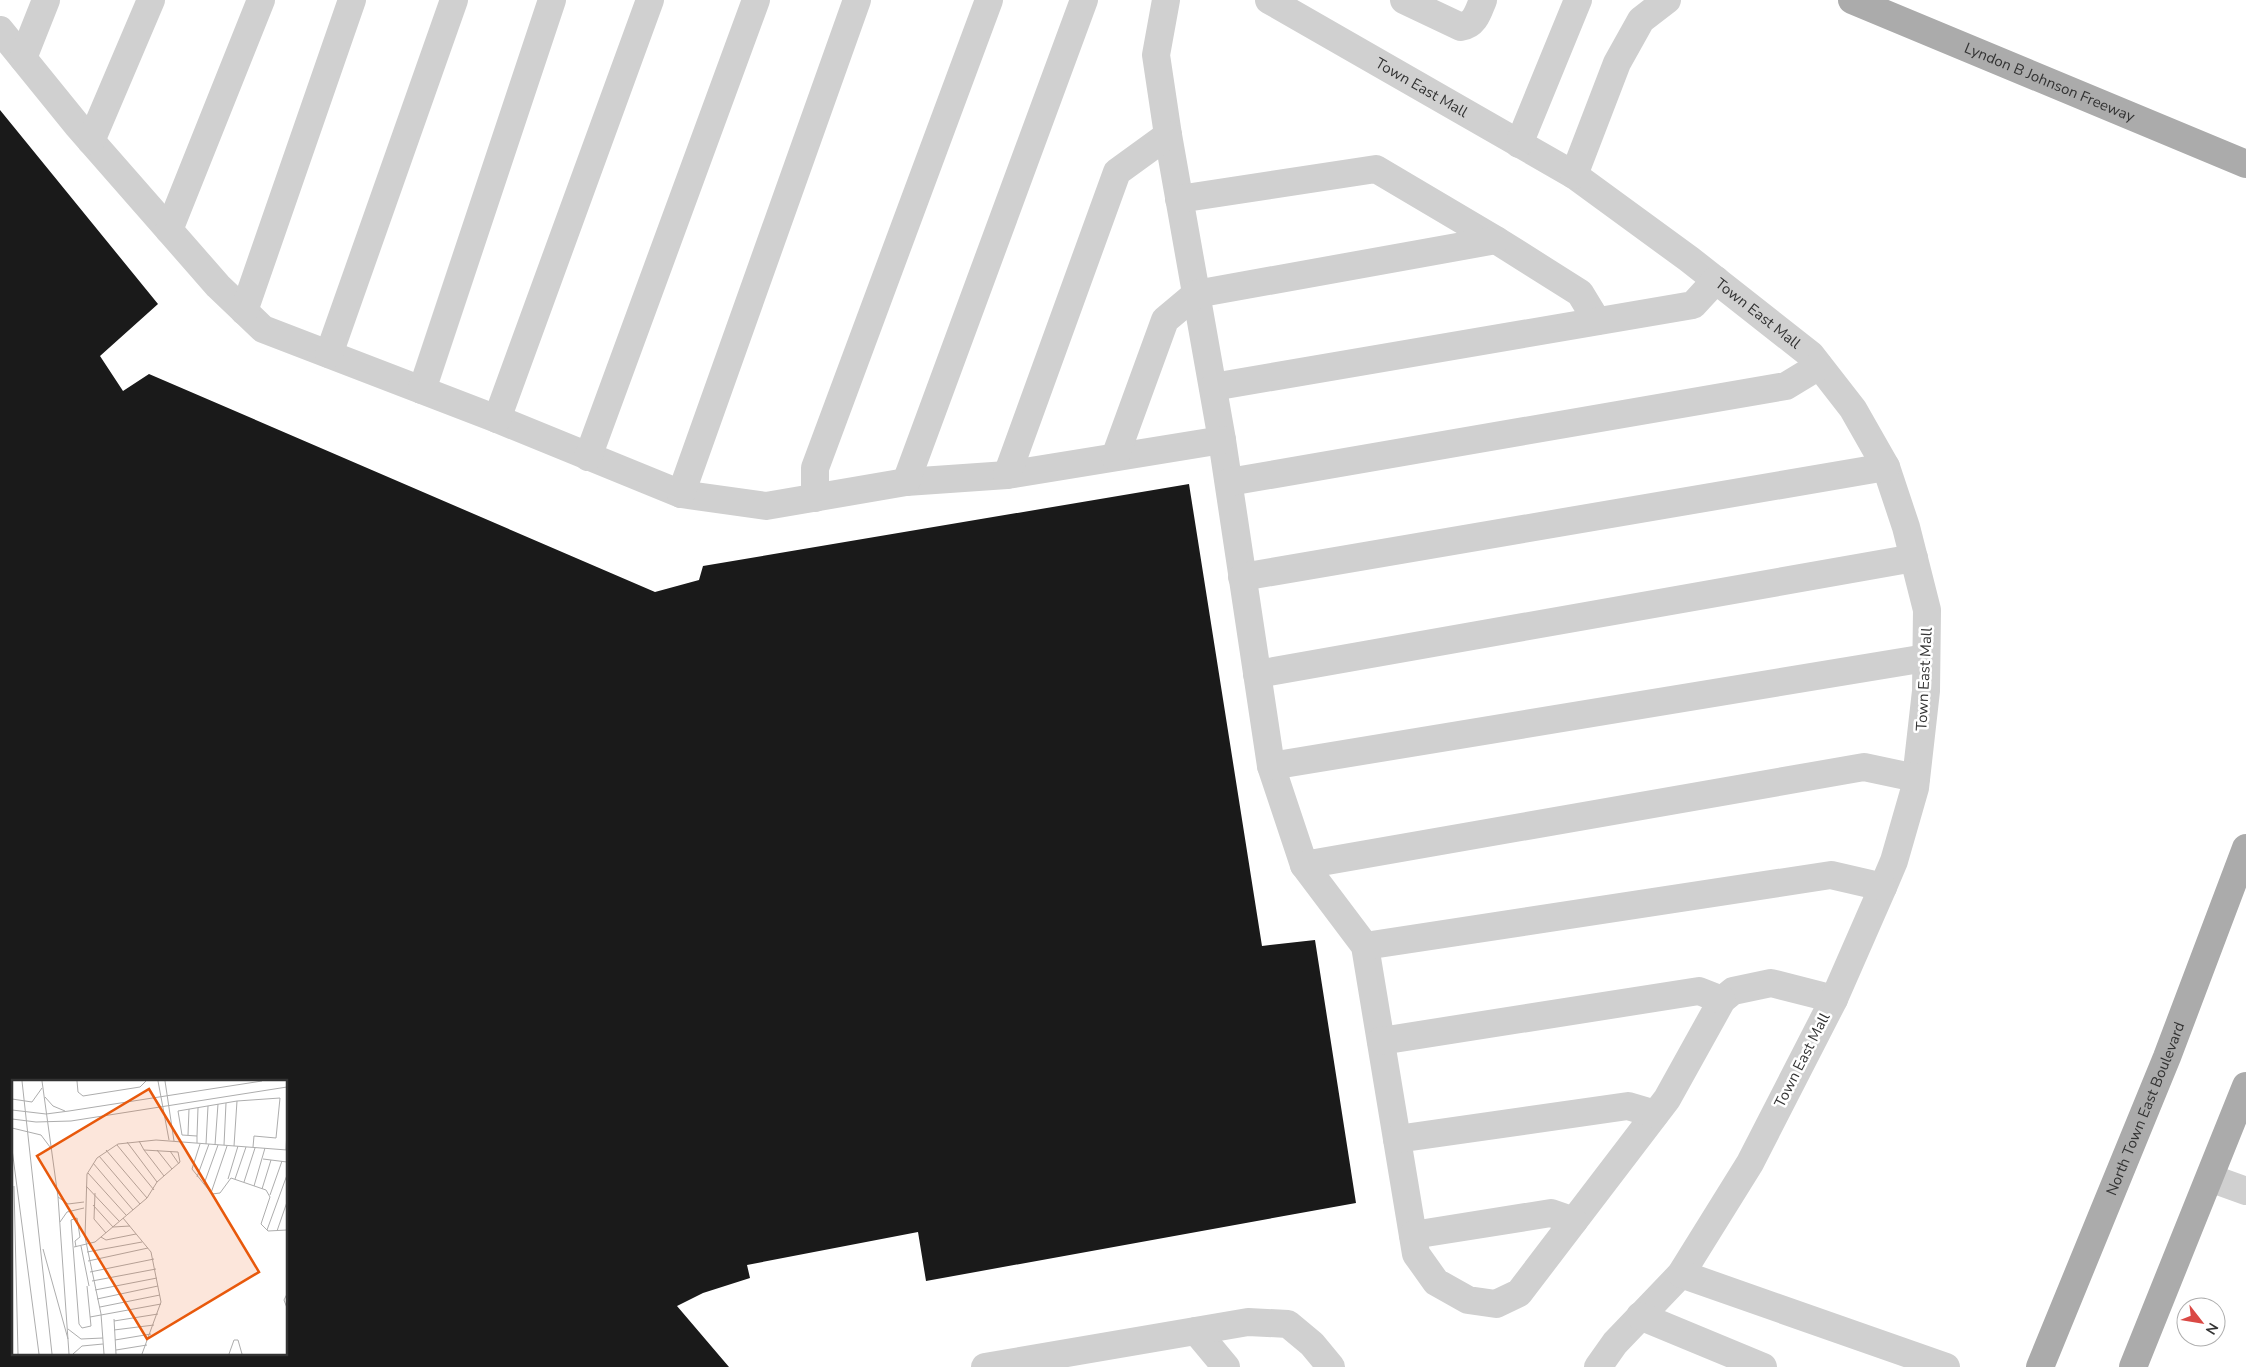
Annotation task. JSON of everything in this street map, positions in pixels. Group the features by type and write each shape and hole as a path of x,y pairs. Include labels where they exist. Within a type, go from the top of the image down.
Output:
{"main road":[{"name":"Lyndon B Johnson Freeway","path":"1852,0 2246,164"},
{"name":"North Town East Boulevard","path":"2040,1367 2167,1057 2246,848"},
{"path":"2133,1367 2246,1086"}],"street":[{"path":"22,58 46,0"},
{"path":"91,141 151,0"},
{"path":"169,230 261,0"},
{"path":"244,312 352,0"},
{"path":"330,354 454,0"},
{"path":"422,390 552,0"},
{"path":"497,419 650,0"},
{"path":"588,457 756,0"},
{"path":"681,494 857,0"},
{"path":"815,498 815,468 988,0"},
{"path":"906,482 1084,0"},
{"path":"1166,0 1156,55 1168,135 1222,440 1271,766 1304,865 1365,946 1416,1254 1436,1282 1468,1300 1496,1304 1519,1293 1667,1098 1722,1000 1733,992 1771,983 1834,999"},
{"name":"Town East Mall","path":"1269,0 1574,175 1716,280 1811,356 1854,409 1886,467 1906,527 1927,610 1926,691 1916,778 1894,861 1883,887 1834,999 1750,1163 1681,1274 1615,1343 1598,1367"},
{"path":"1404,0 1461,27 1467,26 1474,21 1483,0"},
{"path":"1518,144 1576,10 1578,0"},
{"path":"1574,175 1617,63 1641,20 1667,0"},
{"path":"0,30 91,141 218,286 262,329 497,419 681,494 766,506 906,482 1007,474 1222,440"},
{"path":"1007,474 1117,172 1168,135"},
{"path":"1179,199 1376,169 1496,240 1580,293 1597,321"},
{"path":"1115,457 1165,320 1196,294 1496,240"},
{"path":"1213,387 1693,305 1716,280"},
{"path":"1228,482 1786,386 1819,366"},
{"path":"1242,577 1886,467"},
{"path":"1257,674 1914,558"},
{"path":"1271,766 1926,658"},
{"path":"1304,865 1864,767 1916,778"},
{"path":"1365,946 1831,875 1883,887"},
{"path":"1380,1041 1699,992 1722,1000"},
{"path":"1397,1139 1628,1106 1655,1114"},
{"path":"2210,1178 2246,1191"},
{"path":"1413,1235 1551,1213 1574,1221"},
{"path":"1681,1274 1946,1367"},
{"path":"1640,1316 1763,1367"},
{"path":"985,1367 1094,1358 1196,1331 1248,1322 1288,1324 1312,1344 1331,1367"},
{"path":"1196,1331 1226,1367"}],"building":[{"path":"0,110 158,304 100,356 123,391 149,374 655,592 699,580 703,566 1189,484 1262,946 1315,940 1356,1203 926,1281 918,1232 747,1265 750,1278 703,1293 677,1306 729,1367 0,1367"}]}
